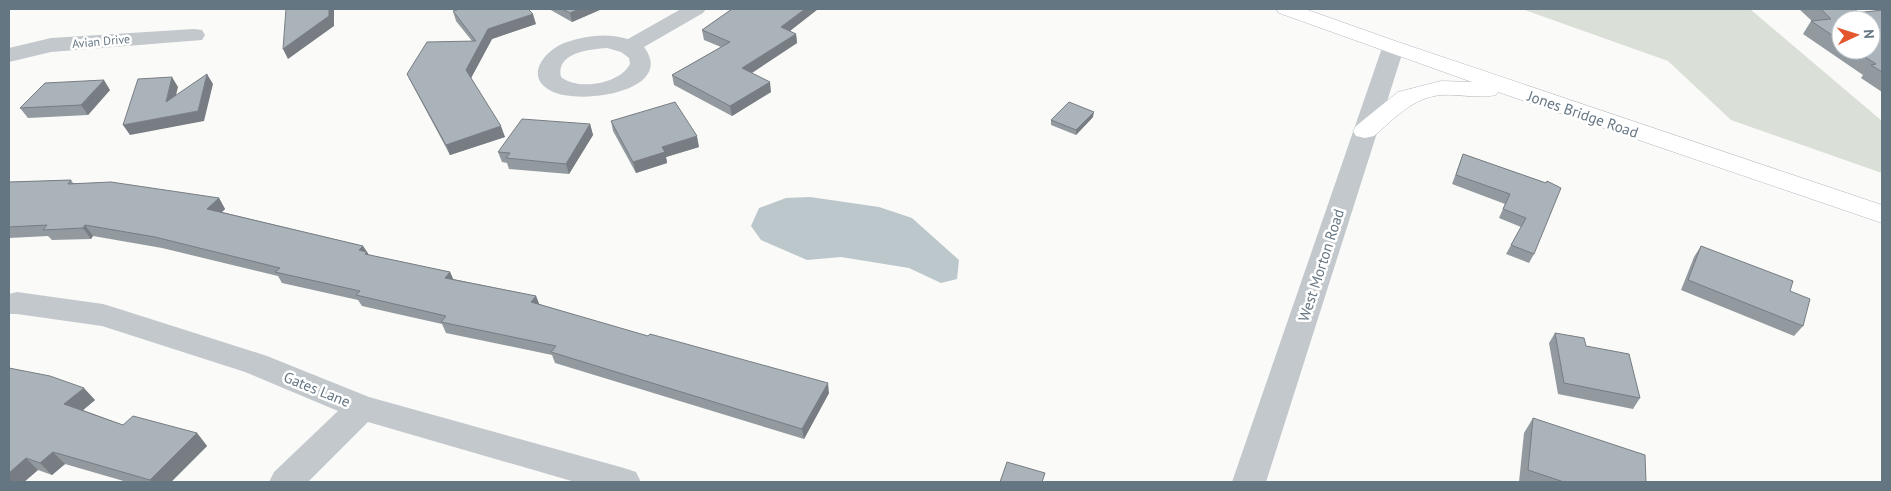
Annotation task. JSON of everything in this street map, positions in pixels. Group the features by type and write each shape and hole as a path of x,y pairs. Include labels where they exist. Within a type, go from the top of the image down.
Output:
{"main road":[{"name":"Jones Bridge Road","path":"1286,9 1520,92 1882,214"},
{"path":"1365,131 1406,97 1441,88 1520,92"}],"street":[{"path":"631,46 696,9"},
{"name":"Avian Drive","path":"9,55 51,45 194,35"},
{"name":"West Morton Road","path":"1249,482 1393,48"},
{"name":"Gates Lane","path":"9,304 17,303 102,315 256,364 362,408 624,482"},
{"path":"286,482 362,408"}],"shaded area":[{"path":"1522,9 1750,9 1882,121 1882,173 1731,120 1668,61"},
{"path":"810,197 879,207 912,218 959,260 957,279 941,283 909,268 841,257 807,260 761,240 751,226 759,208 786,198"}],"building":[{"path":"286,9 329,9 329,16 283,49"},
{"path":"460,9 528,9 533,14 488,29 466,70 501,126 446,145 407,74 427,42 476,41 453,11"},
{"path":"562,9 579,9 570,13"},
{"path":"732,9 805,9 781,27 796,34 742,68 770,82 730,106 672,75 730,42 702,30"},
{"path":"1821,9 1856,9 1831,10 1831,19"},
{"path":"1882,10 1882,72 1871,65 1876,64 1870,60 1881,60"},
{"path":"1831,19 1831,34 1811,21"},
{"path":"207,74 198,111 123,125 138,79 172,77 166,102"},
{"path":"104,80 81,105 20,108 45,83"},
{"path":"675,102 697,136 662,147 665,152 633,162 611,121"},
{"path":"1069,102 1094,112 1076,130 1051,120"},
{"path":"522,119 590,124 566,164 506,158 510,153 498,152"},
{"path":"1463,154 1546,183 1547,181 1561,188 1534,254 1511,245 1526,218 1503,209 1510,194 1456,175"},
{"path":"71,180 68,184 111,182 219,198 207,209 363,246 359,250 367,252 365,254 450,272 445,278 536,296 531,302 648,336 650,334 828,383 802,429 551,352 556,346 441,322 446,316 356,295 360,291 275,272 280,268 155,237 85,225 83,228 43,230 47,225 9,227 9,182"},
{"path":"1701,246 1793,281 1790,291 1810,299 1803,326 1688,280"},
{"path":"1555,333 1584,338 1586,346 1629,354 1640,398 1564,383"},
{"path":"9,368 50,376 84,388 64,404 123,425 133,416 197,433 150,480 53,452 40,463 26,458 9,473"},
{"path":"1533,418 1645,455 1646,482 1564,482 1528,470"},
{"path":"1007,462 1045,473 1042,482 1000,482"}]}
